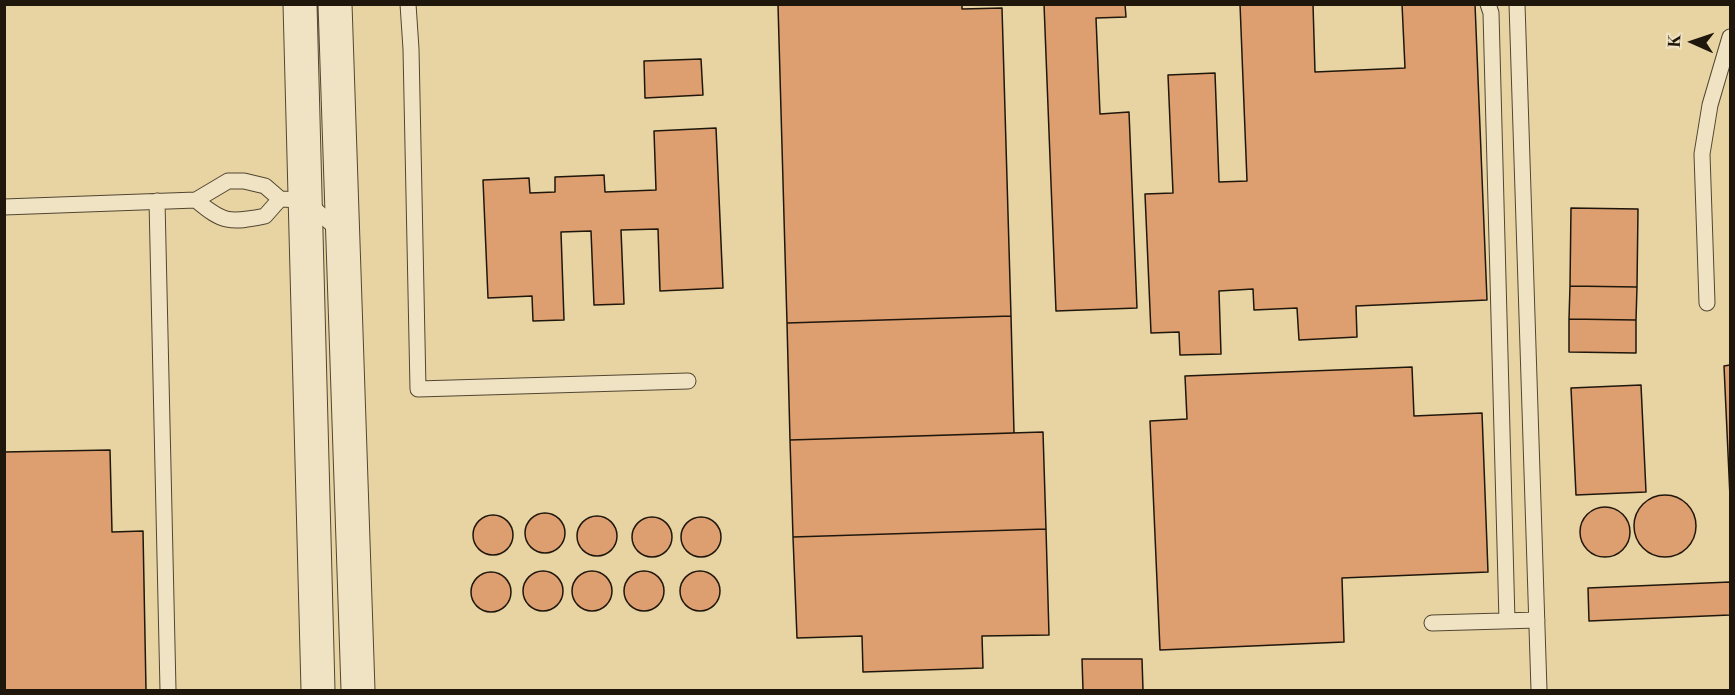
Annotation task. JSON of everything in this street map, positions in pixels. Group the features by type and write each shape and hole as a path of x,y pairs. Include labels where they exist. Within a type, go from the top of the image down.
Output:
{"street":[{"path":"300,4 292,199 318,690"},
{"path":"335,4 358,690"}],"lane":[{"path":"408,4 411,49 418,389 688,381"},
{"path":"1488,4 1491,14 1507,621"},
{"path":"1517,4 1539,690"},
{"path":"1707,303 1702,154 1710,105 1731,38"},
{"path":"4,207 196,200 228,181 244,181 265,186 292,199 343,233"},
{"path":"196,200 215,216 228,220 265,216 292,199"},
{"path":"156,201 168,690"},
{"path":"1432,623 1537,620"}],"building":[{"path":"962,4 962,9 1002,8 1011,316 787,323 778,5"},
{"path":"1044,4 1125,4 1126,17 1096,18 1100,114 1129,112 1137,308 1056,311"},
{"path":"1240,4 1313,4 1315,72 1405,68 1402,4 1475,4 1487,300 1356,306 1357,337 1299,340 1297,308 1254,310 1253,289 1219,291 1221,354 1180,355 1179,332 1151,333 1145,194 1173,193 1168,75 1215,73 1219,182 1247,181"},
{"path":"701,59 703,95 645,98 644,61"},
{"path":"716,128 723,288 660,291 658,229 621,230 624,304 594,305 591,231 561,232 564,320 533,321 532,296 488,298 483,180 529,178 530,193 555,192 555,177 604,175 605,192 656,190 654,131"},
{"path":"1571,208 1638,209 1637,287 1570,286"},
{"path":"1570,286 1637,287 1636,320 1569,319"},
{"path":"1011,316 1014,433 790,440 787,323"},
{"path":"1569,319 1636,320 1636,353 1569,352"},
{"path":"1730,365 1730,497 1724,366"},
{"path":"1412,367 1414,416 1482,413 1488,572 1342,578 1344,642 1160,650 1150,421 1187,419 1185,376"},
{"path":"1641,385 1646,492 1576,495 1571,388"},
{"path":"1043,432 1046,529 793,537 790,440"},
{"path":"110,450 112,532 143,531 146,690 4,690 4,452"},
{"path":"1665,495 1687,504 1696,526 1687,548 1665,557 1643,548 1634,526 1643,504"},
{"path":"1605,507 1623,514 1630,532 1623,550 1605,557 1587,550 1580,532 1587,514"},
{"path":"545,513 559,519 565,533 559,547 545,553 531,547 525,533 531,519"},
{"path":"493,515 507,521 513,535 507,549 493,555 479,549 473,535 479,521"},
{"path":"597,516 611,522 617,536 611,550 597,556 583,550 577,536 583,522"},
{"path":"652,517 666,523 672,537 666,551 652,557 638,551 632,537 638,523"},
{"path":"701,517 715,523 721,537 715,551 701,557 687,551 681,537 687,523"},
{"path":"1046,529 1049,635 982,636 983,668 863,672 862,636 797,638 793,537"},
{"path":"543,571 557,577 563,591 557,605 543,611 529,605 523,591 529,577"},
{"path":"592,571 606,577 612,591 606,605 592,611 578,605 572,591 578,577"},
{"path":"644,571 658,577 664,591 658,605 644,611 630,605 624,591 630,577"},
{"path":"700,571 714,577 720,591 714,605 700,611 686,605 680,591 686,577"},
{"path":"491,572 505,578 511,592 505,606 491,612 477,606 471,592 477,578"},
{"path":"1730,582 1730,615 1589,621 1588,588"},
{"path":"1082,659 1142,659 1143,690 1083,690"}]}
